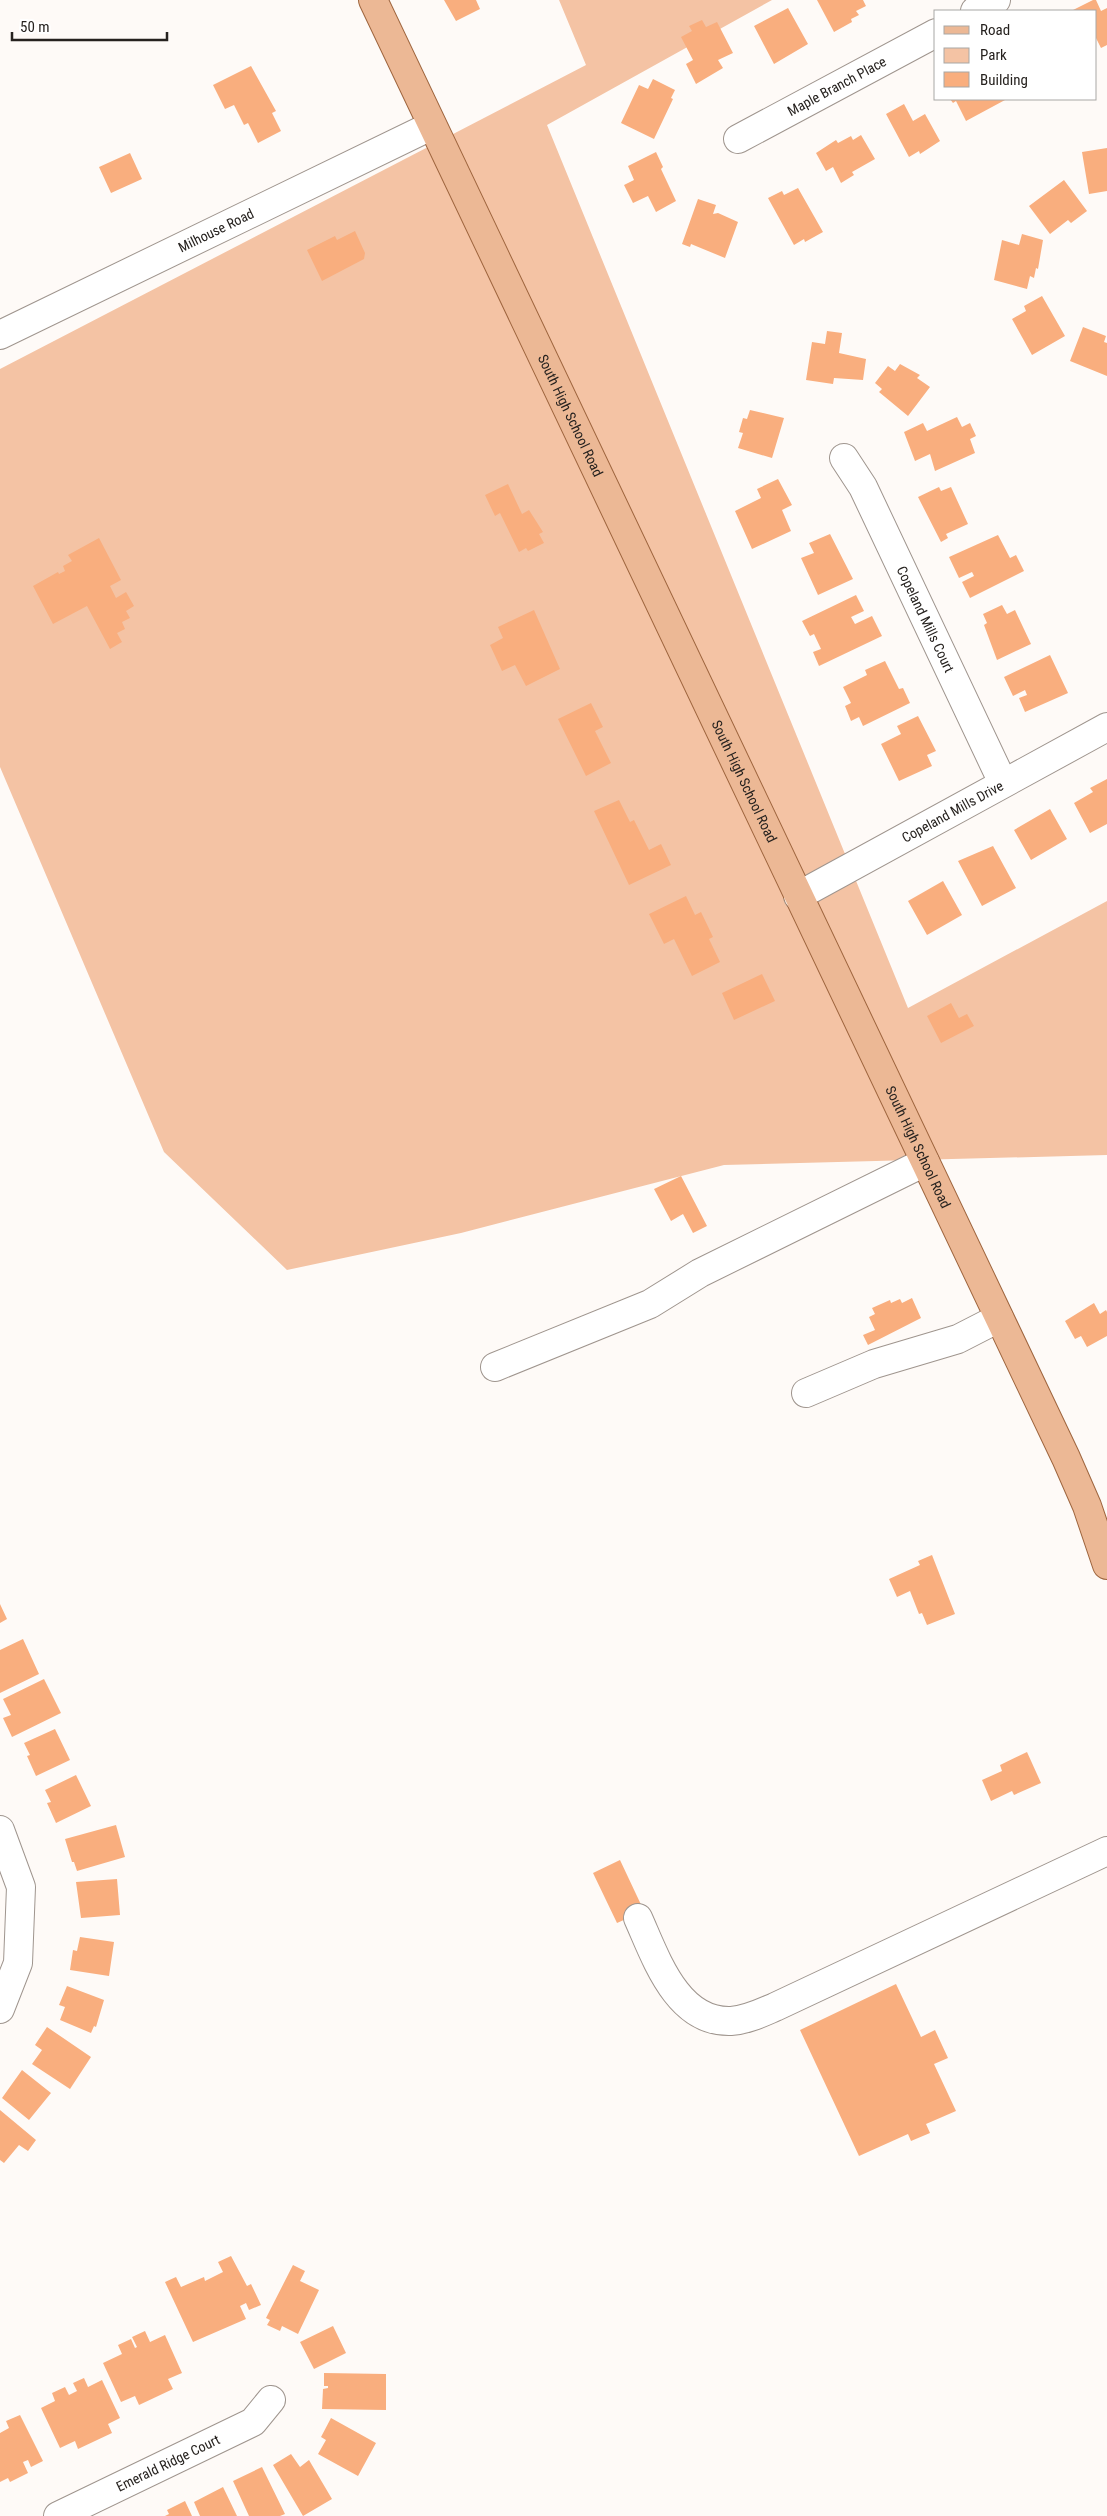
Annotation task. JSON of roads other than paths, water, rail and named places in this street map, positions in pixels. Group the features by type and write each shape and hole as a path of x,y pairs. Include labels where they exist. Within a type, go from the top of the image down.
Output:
{"main road":[{"name":"South High School Road","path":"373,0 431,126 1078,1484 1107,1565"}],"street":[{"path":"977,10 996,0"},
{"name":"Maple Branch Place","path":"738,139 934,33"},
{"name":"Milhouse Road","path":"0,335 431,126"},
{"name":"Copeland Mills Court","path":"844,458 863,487 1003,783"},
{"name":"Copeland Mills Drive","path":"798,896 1107,727"},
{"path":"495,1367 650,1304 700,1274 925,1162"},
{"path":"806,1393 874,1364 958,1339 999,1318"},
{"path":"0,1830 20,1887 18,1963 0,2008"},
{"path":"638,1918 672,1987 688,2004 704,2016 731,2021 749,2018 775,2007 1107,1851"},
{"name":"Emerald Ridge Court","path":"58,2516 252,2422 271,2400"}]}
